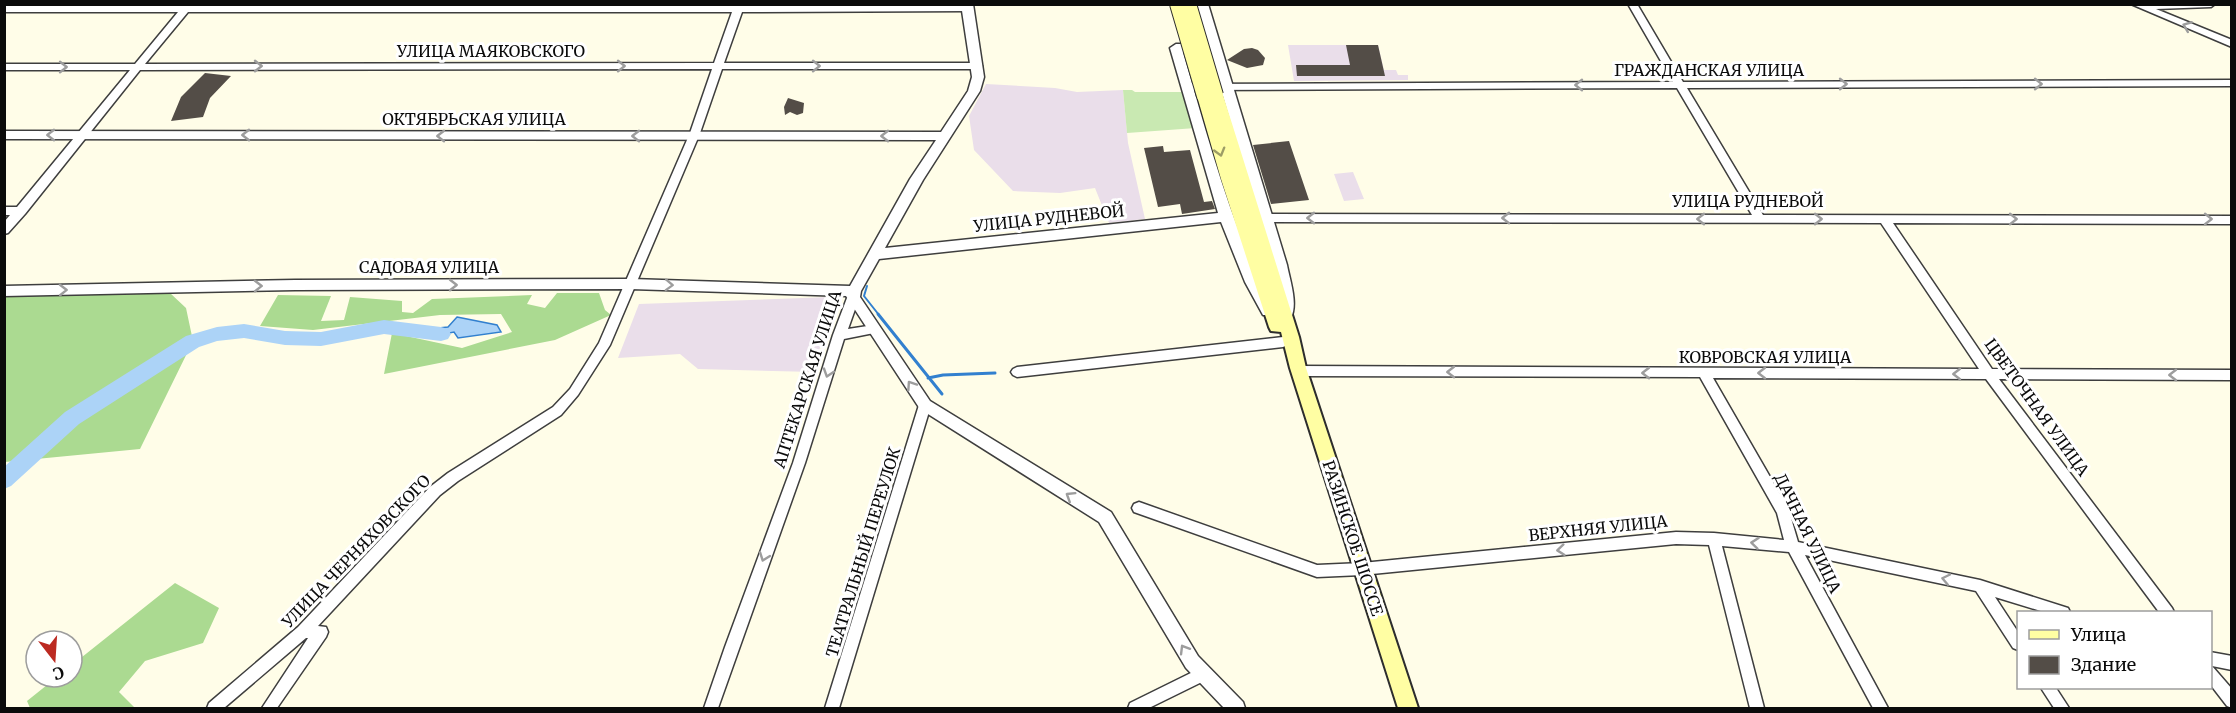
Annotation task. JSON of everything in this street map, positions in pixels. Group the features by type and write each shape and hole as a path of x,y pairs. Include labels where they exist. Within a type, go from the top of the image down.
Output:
{"main road":[{"path":"1177,4 1215,92"},
{"path":"1188,4 1215,92"},
{"name":"РАЗИНСКОЕ ШОССЕ","path":"1215,92 1281,323 1408,708"},
{"name":"РАЗИНСКОЕ ШОССЕ","path":"1281,323 1283,342 1298,369"}],"street":[{"path":"1188,4 1208,26"},
{"path":"1202,4 1214,48 1215,92 1265,218 1283,284 1281,323"},
{"path":"1632,4 1760,219"},
{"path":"2138,6 2211,4"},
{"path":"2138,6 2232,44"},
{"path":"4,9 967,7"},
{"name":"АПТЕКАРСКАЯ УЛИЦА","path":"711,708 733,640 799,463 854,294 916,178 974,91 978,76 967,7"},
{"path":"4,230 185,9"},
{"name":"УЛИЦА ЧЕРНЯХОВСКОГО","path":"214,708 303,632 435,491 453,477 534,428 563,405 574,392 604,345 631,284 694,136 738,9"},
{"path":"1214,48 1176,48 1227,217 1259,295 1281,323"},
{"name":"УЛИЦА МАЯКОВСКОГО","path":"4,67 977,66"},
{"name":"ГРАЖДАНСКАЯ УЛИЦА","path":"1187,87 1215,92 1467,86 2232,83"},
{"name":"ОКТЯБРЬСКАЯ УЛИЦА","path":"4,135 944,136"},
{"path":"4,211 21,211"},
{"name":"УЛИЦА РУДНЕВОЙ","path":"875,254 1227,217"},
{"name":"УЛИЦА РУДНЕВОЙ","path":"1265,218 2232,219"},
{"name":"ЦВЕТОЧНАЯ УЛИЦА","path":"1884,219 1989,374 2166,611"},
{"name":"САДОВАЯ УЛИЦА","path":"4,291 295,285 631,284 854,294"},
{"path":"854,294 874,329 925,405 1105,518 1192,662 1236,708"},
{"path":"839,335 874,329"},
{"path":"1017,372 1283,342"},
{"name":"КОВРОВСКАЯ УЛИЦА","path":"1298,369 2232,375"},
{"name":"ДАЧНАЯ УЛИЦА","path":"1704,373 1784,512 1793,547 1881,708"},
{"name":"ТЕАТРАЛЬНЫЙ ПЕРЕУЛОК","path":"832,708 925,405"},
{"name":"ВЕРХНЯЯ УЛИЦА","path":"1139,508 1317,571 1362,569 1676,538 1714,539 1793,547 1980,586 2060,611"},
{"path":"1714,539 1757,708"},
{"path":"1980,586 2017,640"},
{"path":"269,708 321,632 303,632"},
{"path":"2212,658 2232,663"},
{"path":"2212,673 2232,700"},
{"path":"1135,708 1203,674"},
{"path":"2049,689 2062,708"}],"shaded area":[{"path":"1288,45 1378,45 1384,70 1396,70 1398,75 1408,75 1408,80 1294,81"},
{"path":"986,84 1055,88 1077,92 1123,90 1128,143 1145,219 1109,223 1095,188 1060,193 1013,191 974,150 969,116"},
{"path":"1353,172 1364,199 1344,201 1334,174"},
{"path":"830,297 815,372 698,369 680,354 618,358 639,304"}],"green space":[{"path":"1123,90 1185,92 1196,128 1127,133"},
{"path":"140,291 170,293 186,308 193,341 140,449 5,462 4,296"},
{"path":"557,293 599,293 605,310 611,315 555,340 384,374 392,333 462,348 512,332 501,314 440,315 313,330 260,326 278,295 331,296 321,321 344,320 350,297 402,301 402,312 413,313 432,299 532,295 527,304 545,308"},
{"path":"175,583 219,608 203,643 145,661 119,692 135,708 30,708 27,701 42,689 84,689 84,655"}],"water":[{"path":"457,317 497,325 501,332 458,338 454,332 444,334 439,331 439,328 448,327"}],"building":[{"path":"1346,45 1378,45 1385,76 1297,76 1296,65 1350,65"},
{"path":"1244,49 1258,50 1265,58 1263,65 1247,68 1227,60"},
{"path":"205,73 231,76 210,98 203,117 171,121 181,97"},
{"path":"788,98 804,103 803,113 797,115 790,112 785,115 784,107"},
{"path":"1289,141 1309,200 1271,204 1253,145"},
{"path":"1163,146 1164,152 1190,150 1204,202 1212,201 1215,209 1182,214 1180,204 1158,207 1144,148"}],"waterway":[{"path":"867,286 864,296 879,315"},
{"path":"878,314 929,378"},
{"path":"4,480 72,418 193,341 217,334 244,331 285,338 321,339 384,327 441,334"},
{"path":"929,378 995,373"},
{"path":"929,378 942,394"}]}
